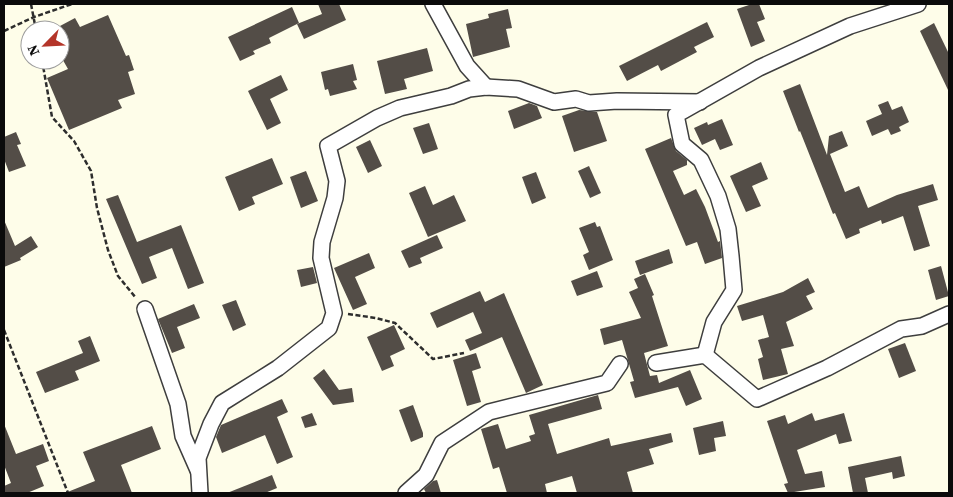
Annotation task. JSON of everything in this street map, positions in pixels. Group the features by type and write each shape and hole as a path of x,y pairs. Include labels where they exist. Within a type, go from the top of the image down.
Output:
{"street":[{"path":"433,4 467,66 486,87"},
{"path":"705,356 714,322 734,290 728,229 718,196 701,160 682,144 676,115 759,68 850,26 909,5"},
{"path":"200,493 198,458 211,424 222,403 278,368 329,328 334,313 321,258 322,242 336,198 337,181 328,146 377,118 400,108 451,96 469,89 486,87 518,88 554,102 576,99 590,103 617,101 700,102"},
{"path":"145,309 178,404 183,436 198,470"},
{"path":"656,363 705,356 757,399 827,368 900,329 922,326 949,314"},
{"path":"406,493 426,475 442,443 489,412 607,383 620,364"}],"path":[{"path":"31,4 34,20"},
{"path":"4,31 34,17 72,4"},
{"path":"44,70 52,117 74,140 91,171 97,208 108,250 118,276 145,309"},
{"path":"334,313 376,318 395,323 433,359 464,353"},
{"path":"4,330 68,493"}],"building":[{"path":"318,4 339,4 346,20 304,39 297,24 322,14"},
{"path":"752,4 759,4 765,19 757,22 765,41 751,47 737,9"},
{"path":"292,7 299,23 269,38 271,43 253,51 255,54 240,61 228,37"},
{"path":"508,9 512,28 506,29 510,47 473,57 466,24 489,18 488,14"},
{"path":"108,15 126,56 129,55 134,70 128,72 135,94 118,100 122,108 69,130 47,78 70,70 70,21 75,18 80,27"},
{"path":"707,22 714,37 694,47 697,52 661,71 658,65 627,81 619,66"},
{"path":"934,23 949,54 949,92 920,31"},
{"path":"427,48 433,71 404,79 407,89 385,94 377,61"},
{"path":"353,64 357,80 353,81 357,89 330,96 328,89 325,90 321,72"},
{"path":"281,75 288,90 270,99 281,123 267,130 248,91"},
{"path":"800,84 827,155 829,136 842,131 848,146 830,154 845,192 859,186 868,208 897,195 933,184 938,200 918,206 930,246 914,251 903,216 882,224 881,220 859,229 860,233 846,239 835,213 833,214 783,91"},
{"path":"888,101 892,110 902,106 909,122 899,127 901,131 891,135 888,129 872,136 866,121 882,114 878,105"},
{"path":"529,103 537,106 542,118 514,129 508,111"},
{"path":"579,110 597,112 607,141 574,152 562,116"},
{"path":"722,119 733,145 720,150 715,139 702,145 694,128 707,122 708,125"},
{"path":"429,123 438,149 423,154 413,128"},
{"path":"16,132 21,144 17,145 26,166 9,172 4,159 4,137"},
{"path":"671,138 676,151 687,160 687,165 673,171 684,195 696,189 718,242 720,241 722,258 705,264 697,242 686,246 645,149"},
{"path":"370,140 382,166 368,173 356,147"},
{"path":"272,158 283,184 252,197 255,204 239,211 225,177"},
{"path":"761,162 768,179 752,186 761,206 746,212 730,176"},
{"path":"589,166 601,193 590,198 578,171"},
{"path":"306,171 318,201 301,208 290,177"},
{"path":"536,172 546,198 532,204 522,177"},
{"path":"425,186 433,205 454,195 466,221 428,237 409,193"},
{"path":"118,195 137,242 181,225 204,283 188,289 172,248 149,257 157,278 142,284 106,199"},
{"path":"4,220 15,246 31,236 38,247 20,258 21,260 4,267"},
{"path":"595,222 597,227 600,226 613,260 589,270 583,255 589,252 579,228"},
{"path":"437,235 443,248 420,258 422,263 409,268 401,251"},
{"path":"669,249 673,263 640,275 635,261"},
{"path":"369,253 375,268 355,277 367,304 353,310 334,268"},
{"path":"941,266 949,296 936,300 928,270"},
{"path":"313,267 317,283 301,287 297,270"},
{"path":"597,271 603,287 577,296 571,281"},
{"path":"645,274 654,295 652,296 668,346 644,353 650,376 657,375 659,383 690,370 702,399 686,406 678,387 635,398 630,382 634,381 622,340 604,345 600,329 641,318 629,292 638,288 634,279"},
{"path":"808,278 815,292 806,296 813,309 786,322 794,346 781,349 788,374 763,380 758,359 763,357 758,340 769,337 763,315 742,321 737,306 783,292"},
{"path":"480,291 485,302 504,293 543,385 526,393 502,337 470,351 465,340 482,333 473,312 437,328 430,313"},
{"path":"236,300 246,325 233,331 222,305"},
{"path":"194,304 200,318 177,327 185,348 172,353 158,319"},
{"path":"394,325 405,349 390,356 394,366 382,371 367,337"},
{"path":"90,336 100,361 75,371 79,380 45,393 36,372 83,353 78,341"},
{"path":"905,343 916,371 899,378 888,349"},
{"path":"476,353 481,368 472,371 481,402 467,406 453,360"},
{"path":"324,369 339,390 352,388 354,402 333,405 313,378"},
{"path":"598,395 602,409 548,424 557,454 609,438 611,446 671,433 673,442 649,449 654,464 627,472 633,493 577,493 572,476 545,484 547,493 507,493 499,467 493,469 481,429 498,424 506,449 531,441 529,436 535,434 529,415"},
{"path":"282,399 288,412 277,417 293,457 277,464 265,435 222,453 216,437 221,425"},
{"path":"413,405 423,437 411,442 399,410"},
{"path":"312,413 317,425 305,428 301,417"},
{"path":"812,413 815,421 844,413 852,441 839,444 836,434 797,450 805,474 822,471 825,487 788,493 784,484 788,483 767,421 785,415 788,424"},
{"path":"723,421 726,436 714,438 716,451 699,455 693,428"},
{"path":"4,424 16,454 43,444 49,461 36,466 44,486 27,493 4,493 4,486 11,483 4,465"},
{"path":"152,426 161,449 121,465 132,493 65,493 95,481 83,452"},
{"path":"901,456 905,476 893,479 892,472 865,478 868,493 853,493 848,467"},
{"path":"272,475 277,488 265,493 227,493"},
{"path":"437,480 441,493 426,493 424,489"}]}
